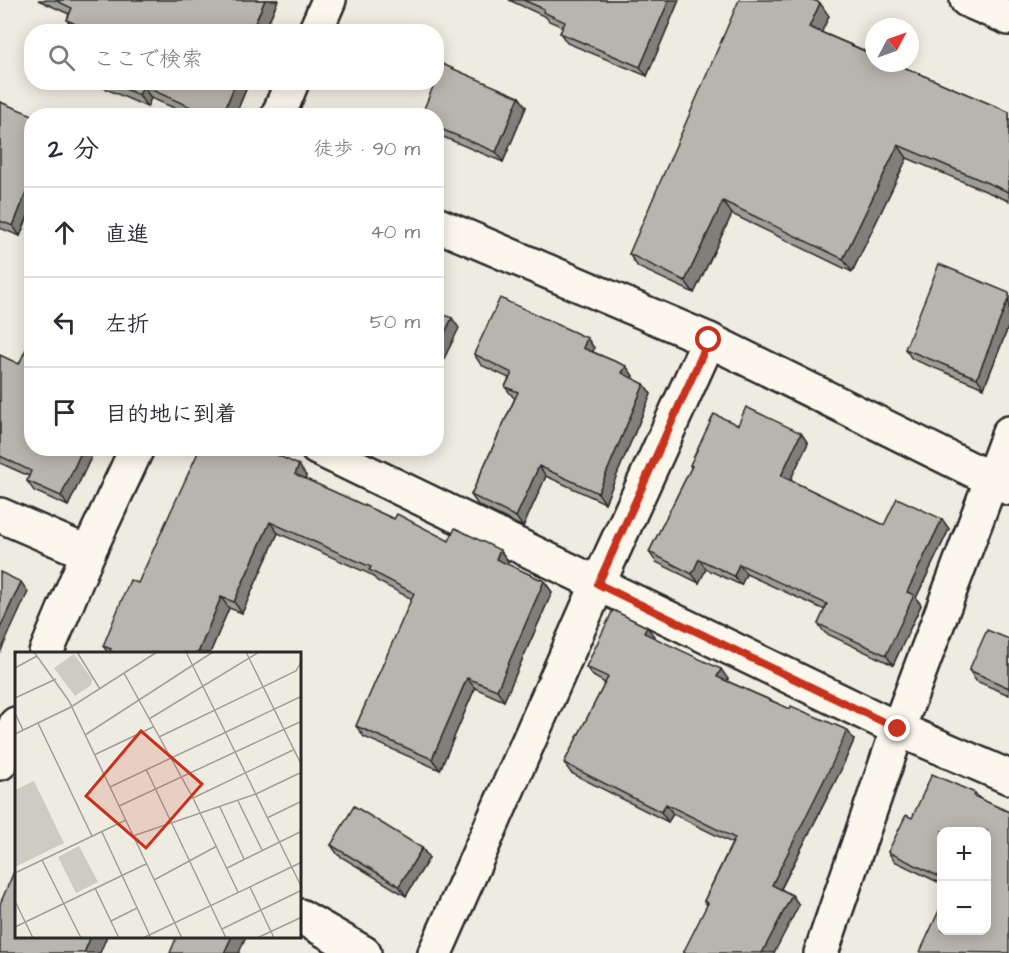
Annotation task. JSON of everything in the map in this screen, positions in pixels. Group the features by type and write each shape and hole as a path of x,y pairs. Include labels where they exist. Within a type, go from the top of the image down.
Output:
{"street":[{"path":"318,24 329,0"},
{"path":"967,0 1009,18"},
{"path":"281,108 289,90"},
{"path":"444,227 709,340 1000,484"},
{"path":"435,953 709,340"},
{"path":"821,953 898,729 1000,484 1009,433"},
{"path":"46,652 88,553 133,456"},
{"path":"334,456 898,729 1009,777"},
{"path":"0,515 88,553"},
{"path":"302,917 364,953"}],"building":[{"path":"55,0 265,0 254,24 75,24 67,20 72,8"},
{"path":"523,0 669,0 640,67 560,33 565,22"},
{"path":"739,0 813,0 820,3 809,27 865,51 865,72 915,72 1009,112 1009,192 898,145 843,259 723,201 685,281 629,254"},
{"path":"444,65 519,97 496,152 444,130 444,108 424,108 432,90 444,90"},
{"path":"127,90 141,90 139,95"},
{"path":"152,90 233,90 225,108 193,108"},
{"path":"0,102 24,112 24,198 13,226 0,221"},
{"path":"939,264 1009,293 977,378 905,349"},
{"path":"500,298 587,338 583,348 626,366 622,373 644,384 598,493 539,466 516,517 471,495 518,392 505,387 512,373 474,354"},
{"path":"444,314 452,318 444,334"},
{"path":"24,353 24,456 79,456 61,496 27,481 31,471 0,456 0,355 19,364"},
{"path":"746,407 801,433 781,476 884,525 897,498 942,519 907,592 914,595 886,655 818,624 827,604 739,564 734,576 699,559 692,574 649,552 692,466 690,465 714,414 738,425"},
{"path":"196,456 279,456 299,465 295,474 394,519 397,514 449,541 455,528 500,550 496,559 544,581 497,690 467,678 432,759 356,726 414,593 369,570 371,567 270,522 234,602 221,597 198,652 110,652 111,649 103,646 130,580 138,583"},
{"path":"0,572 21,582 0,628"},
{"path":"613,610 647,627 644,633 721,669 717,677 790,709 791,706 847,730 772,885 792,895 762,953 683,953 708,903 704,901 735,838 666,804 661,812 564,763 608,677 586,667"},
{"path":"987,630 1009,639 1009,688 969,670"},
{"path":"932,774 975,793 974,796 1009,812 1009,953 920,952 937,915 937,935 991,935 991,827 937,827 937,876 888,852 906,815 912,818"},
{"path":"354,806 422,848 399,886 331,845"},
{"path":"15,869 15,938 90,938 84,953 0,953 0,904"},
{"path":"176,938 231,938 224,953 170,953"}],"route":[{"path":"709,340 598,584 898,729"}]}
